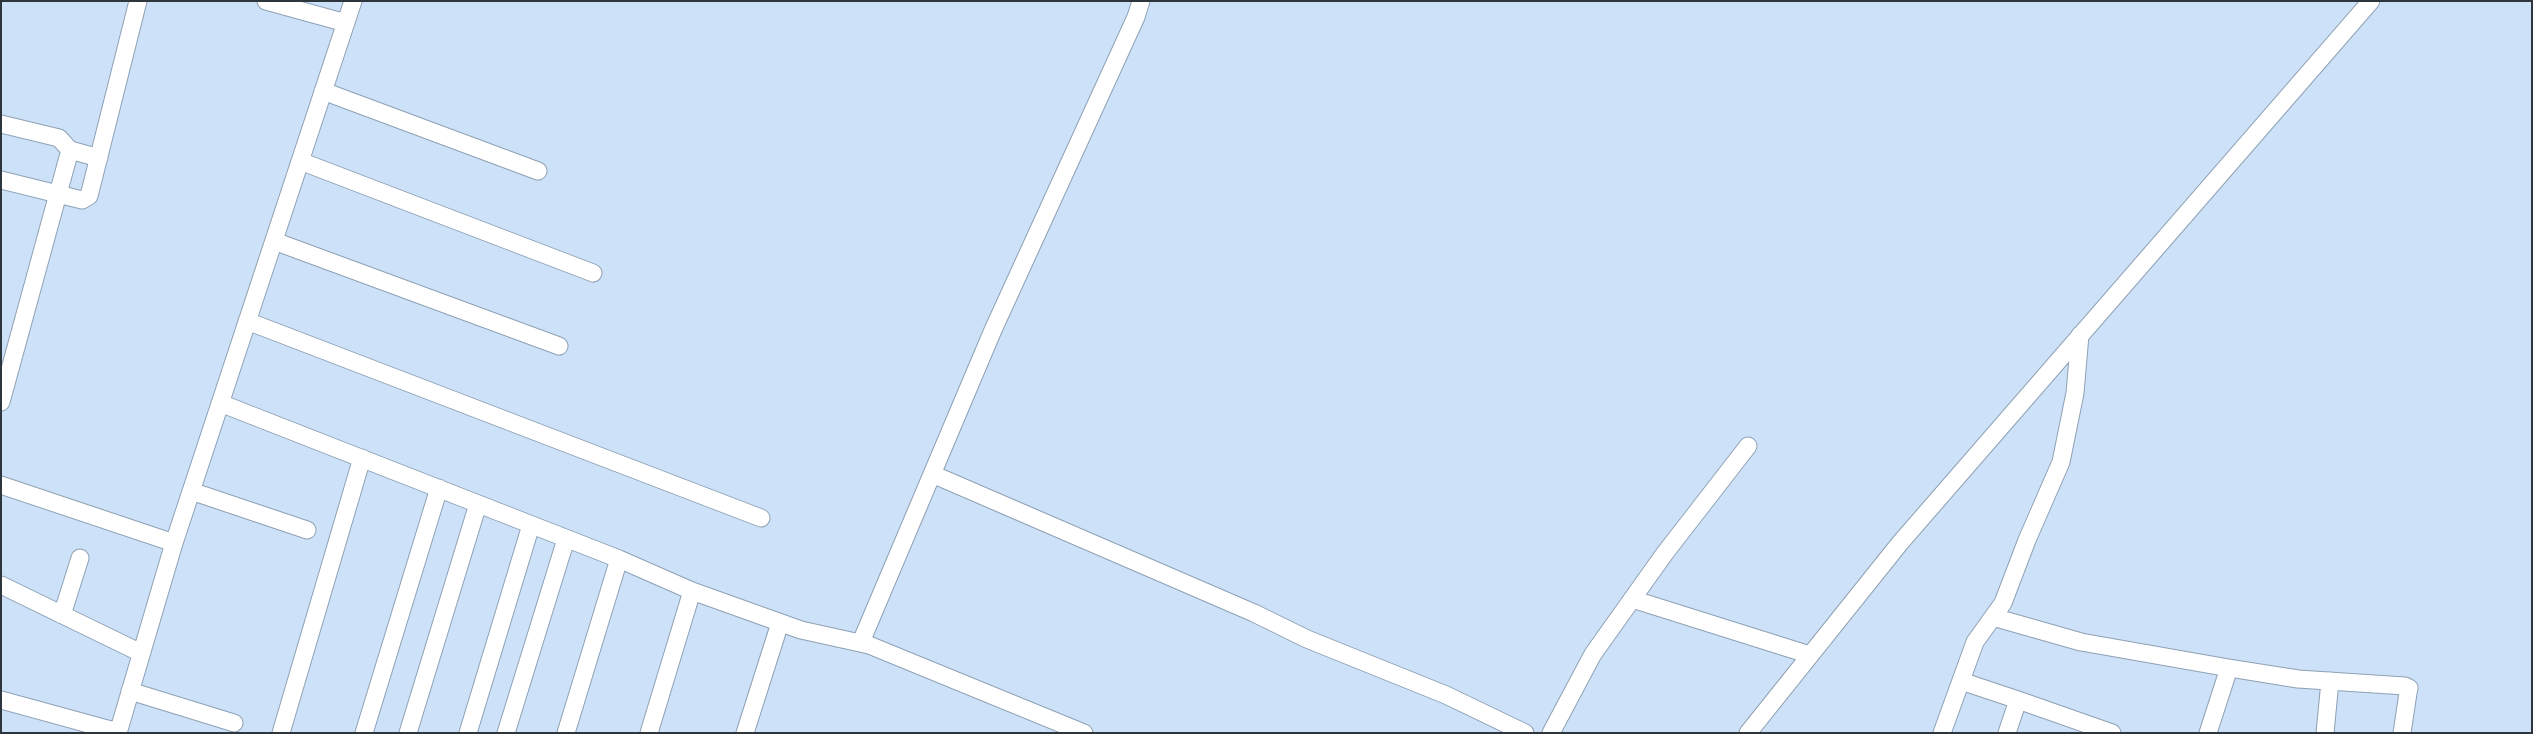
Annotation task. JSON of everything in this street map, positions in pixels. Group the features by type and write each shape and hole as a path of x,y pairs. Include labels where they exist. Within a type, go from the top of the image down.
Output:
{"street":[{"path":"1,180 82,200 89,196 138,1"},
{"path":"266,1 346,23"},
{"path":"1,700 118,733 191,490 353,1"},
{"path":"861,642 993,330 1136,17 1141,1"},
{"path":"1748,733 1900,543 2371,1"},
{"path":"323,91 538,171"},
{"path":"1,124 59,138 70,150 99,158"},
{"path":"1,402 70,150"},
{"path":"300,161 593,273"},
{"path":"274,241 559,346"},
{"path":"247,321 761,518"},
{"path":"1942,733 1975,642 2003,603 2027,540 2061,462 2075,393 2080,335"},
{"path":"220,403 619,559 692,590 780,624 822,636 861,642 1084,733"},
{"path":"1551,733 1593,654 1632,599 1748,446"},
{"path":"282,733 362,458"},
{"path":"932,474 1254,613 1308,639 1446,695 1525,733"},
{"path":"1,485 174,543"},
{"path":"364,733 439,488"},
{"path":"191,490 307,530"},
{"path":"408,733 478,504"},
{"path":"468,733 531,525"},
{"path":"506,733 566,539"},
{"path":"62,615 80,558"},
{"path":"566,733 619,559"},
{"path":"1,585 141,653"},
{"path":"649,733 692,590"},
{"path":"1632,599 1810,655"},
{"path":"1993,616 2081,642 2229,668 2298,679 2405,686 2408,688 2402,733"},
{"path":"745,733 780,624"},
{"path":"2208,733 2229,668"},
{"path":"1961,681 2112,733"},
{"path":"2325,733 2330,681"},
{"path":"130,691 234,723"},
{"path":"2006,733 2018,700"}]}
